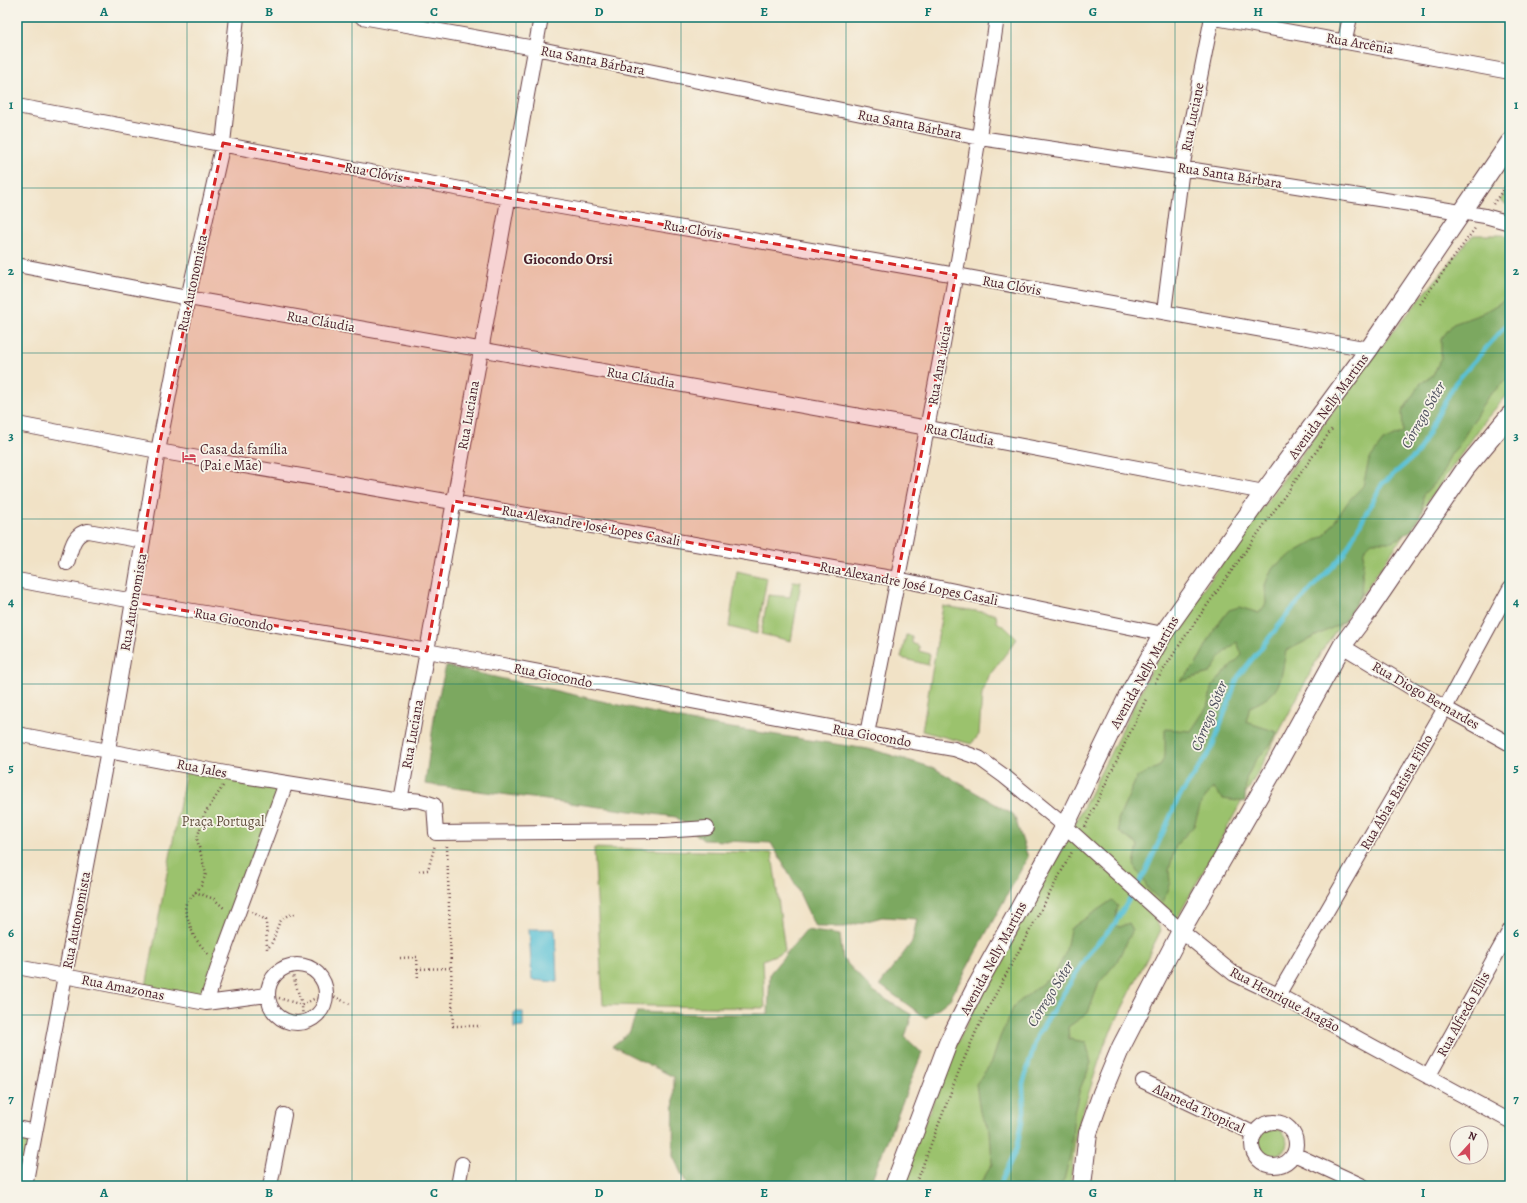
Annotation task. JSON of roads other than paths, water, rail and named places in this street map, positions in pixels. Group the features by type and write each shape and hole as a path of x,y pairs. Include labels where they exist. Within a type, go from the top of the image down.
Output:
{"main road":[{"name":"Avenida Nelly Martins","path":"894,1186 948,1043 975,989 1065,826 1128,696 1162,634 1369,349 1510,142"},
{"path":"1082,1186 1088,1133 1102,1093 1121,1047 1182,932 1342,646 1369,610 1466,468 1510,416"}],"street":[{"name":"Rua Autonomista","path":"25,1186 108,750 158,451 188,298 223,143 237,17"},
{"name":"Rua Santa Bárbara","path":"362,17 535,48 980,138 1461,212 1485,216 1510,224"},
{"name":"Rua Luciana","path":"394,801 427,651 480,349 509,198 541,17"},
{"name":"Rua Ana Lúcia","path":"867,734 928,428 956,275 980,138 997,17"},
{"name":"Rua Arcênia","path":"1211,17 1346,40 1510,72"},
{"name":"Rua Luciane","path":"1164,312 1182,168 1211,17"},
{"path":"1346,40 1350,17"},
{"name":"Rua Clóvis","path":"17,106 223,143 509,198 956,275 1369,349"},
{"name":"Rua Cláudia","path":"17,265 188,298 928,428 1264,492"},
{"name":"Rua Alexandre José Lopes Casali","path":"17,424 158,451 898,579 1162,634"},
{"path":"67,563 76,536 81,532 88,531 143,541"},
{"name":"Rua Giocondo","path":"17,580 133,602 427,651 954,749 979,758 1065,826"},
{"name":"Rua Abias Batista Filho","path":"1278,995 1445,708 1510,588"},
{"name":"Rua Diogo Bernardes","path":"1342,646 1445,708 1510,744"},
{"name":"Rua Jales","path":"17,734 231,774 394,801 411,799 422,800 434,805 436,833 664,831 707,828"},
{"path":"206,1003 286,783"},
{"name":"Rua Henrique Aragão","path":"1065,826 1182,932 1234,974 1278,995 1510,1121"},
{"name":"Rua Alfredo Ellis","path":"1428,1077 1510,930"},
{"path":"290,965 302,965 312,969 321,977 326,987 326,999 322,1010 314,1018 303,1023 292,1023 281,1019 272,1011 267,1001 267,995 267,989 271,978 279,970 290,965"},
{"name":"Rua Amazonas","path":"17,967 206,1003 267,995"},
{"name":"Alameda Tropical","path":"1143,1082 1255,1134"},
{"path":"270,1186 284,1115"},
{"path":"1270,1123 1280,1123 1288,1127 1294,1135 1296,1145 1294,1154 1289,1161 1281,1165 1273,1166 1264,1164 1254,1151 1253,1142 1255,1134 1261,1127 1270,1123"},
{"path":"17,1128 35,1132"},
{"path":"1294,1154 1363,1186"},
{"path":"458,1186 462,1164"}],"water":[{"path":"529,929 555,929 557,982 532,980"},
{"path":"514,1012 523,1012 523,1027 514,1028"}],"waterway":[{"name":"Córrego Sóter","path":"999,1186 1017,1148 1024,1111 1023,1084 1037,1036 1090,951 1114,925 1146,871 1178,799 1211,750 1238,677 1292,609 1344,554 1382,484 1417,454 1455,383 1510,321"}],"place":[{"name":"Casa da família (Pai e Mãe)","path":"189,457"}],"district":[{"name":"Giocondo Orsi","path":"568,259"}],"park label":[{"name":"Praça Portugal","path":"223,821"}]}
